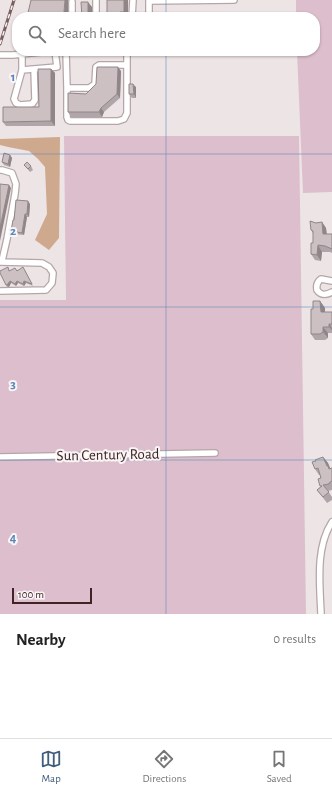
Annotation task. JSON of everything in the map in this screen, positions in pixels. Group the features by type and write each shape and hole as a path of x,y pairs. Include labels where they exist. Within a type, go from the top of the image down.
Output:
{"street":[{"path":"96,0 96,12"},
{"path":"132,0 132,12"},
{"path":"149,12 149,1 234,0"},
{"path":"72,2 72,12"},
{"path":"0,55 12,54"},
{"path":"22,56 22,70 14,99 16,103 20,105 32,104 35,100 34,69"},
{"path":"22,70 57,67 56,56"},
{"path":"66,56 67,117 70,121 124,120 127,113 127,56"},
{"path":"67,88 89,88 95,84 96,67 99,65 127,65"},
{"path":"0,170 12,173 16,184 7,239 1,262 42,263 49,267 53,273 52,283 46,290 0,290"},
{"path":"332,281 321,279 316,283 316,290 322,294 332,292"},
{"name":"Sun Century Road","path":"0,457 215,453"},
{"path":"321,614 320,566 324,542 332,522"}],"shaded area":[{"path":"296,0 332,0 332,192 303,193 297,56 320,56 320,12 296,12"},
{"path":"64,136 299,136 306,614 0,614 0,300 66,300"},
{"path":"60,137 59,238 49,250 35,240 47,214 45,167 29,151 0,145 0,139"}],"building":[{"path":"31,0 65,0 64,12 28,12"},
{"path":"107,0 124,0 124,12 107,12"},
{"path":"81,2 88,2 88,12 82,12"},
{"path":"97,67 118,67 117,94 101,108 99,112 68,112 68,93 86,94 96,84"},
{"path":"38,69 51,69 51,121 3,122 3,107 39,107"},
{"path":"129,84 133,84 134,94 129,94"},
{"path":"4,153 10,155 8,164 2,162"},
{"path":"27,162 31,166 28,169 24,165"},
{"path":"0,184 9,185 0,228"},
{"path":"16,200 28,201 27,214 25,214 22,233 11,231 14,220"},
{"path":"310,221 316,223 322,222 323,234 332,234 332,249 318,245 317,255 311,254 313,231 311,230"},
{"path":"8,267 9,271 15,268 17,271 23,267 32,284 24,281 23,284 17,281 15,284 10,281 6,285 0,271"},
{"path":"313,301 320,301 321,312 332,312 332,324 329,324 329,327 323,327 323,332 320,334 311,334 311,309 313,309"},
{"path":"323,457 329,469 332,468 332,481 329,484 323,485 329,492 323,497 317,490 322,486 320,486 318,479 321,478 318,468 315,469 312,462"}],"railway":[{"path":"0,44 14,0"}]}
